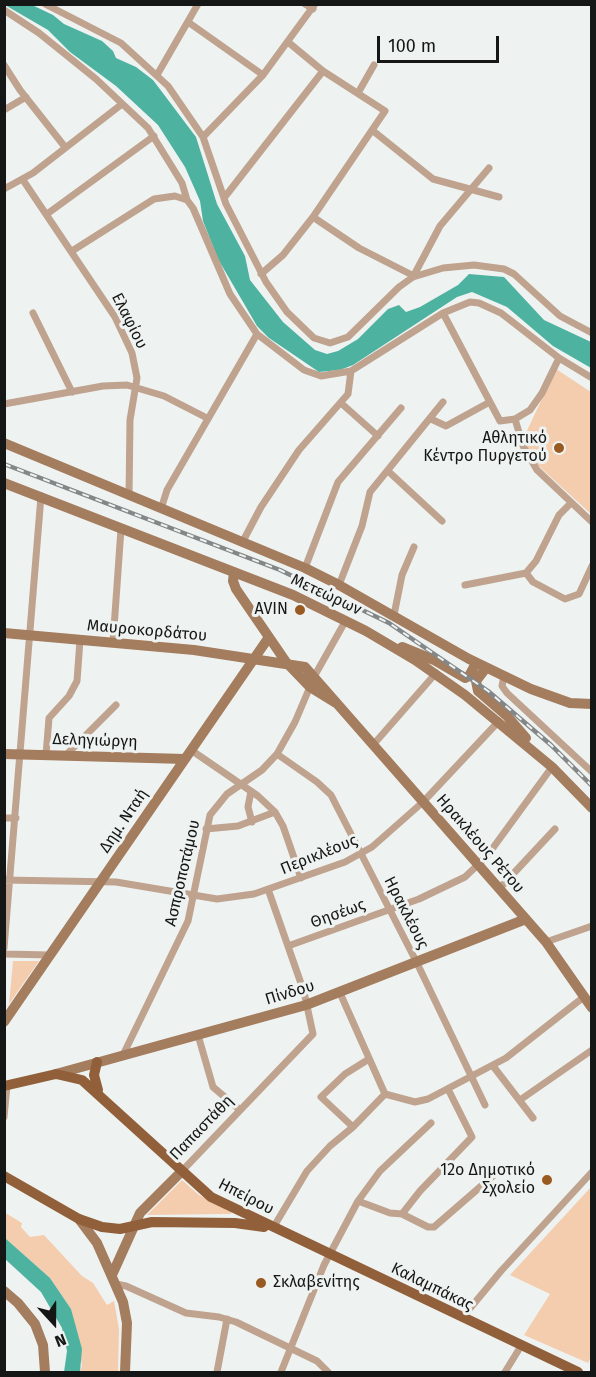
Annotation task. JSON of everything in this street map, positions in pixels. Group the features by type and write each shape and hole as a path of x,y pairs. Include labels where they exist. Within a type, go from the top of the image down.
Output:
{"main road":[{"path":"97,1062 94,1075 99,1093"},
{"name":"Ηπείρου","path":"6,1086 56,1074 82,1080 211,1197 273,1228"},
{"name":"Ηπείρου","path":"4,1176 79,1219 112,1229 152,1222 235,1223 273,1228"},
{"name":"Καλαμπάκας","path":"273,1228 578,1372"}],"street":[{"path":"45,4 122,43 157,75 203,137 224,198 261,274 292,318 314,338 330,343 351,336 399,286 412,276 440,226 489,168"},
{"path":"157,75 198,4"},
{"path":"203,137 262,75 288,42 314,7 305,4"},
{"path":"4,10 39,33 122,104 154,136 176,171 222,279 257,334 292,362 311,373 333,376 351,371 443,313 470,302 488,306 511,319 559,358 591,378"},
{"path":"188,22 262,75"},
{"path":"261,274 284,255 385,111 323,71 288,42"},
{"path":"4,65 65,147"},
{"path":"358,93 374,65"},
{"path":"224,198 323,71"},
{"path":"4,110 26,97"},
{"path":"4,189 23,180 122,104"},
{"path":"372,130 428,176 452,187 499,197"},
{"path":"47,214 154,136"},
{"name":"Ελαφίου","path":"23,180 72,251 122,333 136,369 130,420 129,496"},
{"path":"72,251 154,199 175,196 187,200"},
{"path":"312,217 359,248 412,276 457,265 504,268 521,280 560,316 591,333"},
{"path":"33,313 72,392"},
{"path":"443,313 488,403 500,421 515,419 535,404 559,358"},
{"path":"161,509 167,490 257,334"},
{"path":"242,543 261,507 299,450 341,403 351,386 351,371"},
{"path":"4,404 117,384 134,386 165,396 207,418"},
{"path":"339,585 362,526 366,499 443,402"},
{"path":"341,403 378,436"},
{"path":"431,419 446,426 488,403"},
{"path":"305,568 338,482 401,408"},
{"path":"515,419 523,446 537,470 591,522"},
{"path":"4,443 305,568 504,676 570,704 591,704"},
{"path":"387,471 442,521"},
{"name":"Μετεώρων","path":"4,483 293,595 346,621 436,673 499,721 550,765 591,808"},
{"path":"4,948 41,496"},
{"path":"465,585 526,573 536,561 559,515 570,504"},
{"path":"113,642 121,529"},
{"path":"394,615 402,575 414,547"},
{"path":"526,573 533,582 565,600 579,594 591,566"},
{"path":"234,572 233,581 236,588 286,662 310,687 339,705"},
{"name":"Ασπροποτάμου","path":"123,1055 182,935 194,896 210,815 218,804 262,770 276,754 295,722 315,675 346,621"},
{"name":"Μαυροκορδάτου","path":"4,633 113,642 286,662 305,667 315,675 339,705"},
{"name":"Δημ. Νταή","path":"4,1022 269,637"},
{"path":"46,755 49,718 64,704 77,681 80,639"},
{"path":"389,645 425,656 465,678 481,665"},
{"path":"481,665 476,681 478,691 507,716 550,765"},
{"path":"374,745 436,673"},
{"path":"504,676 501,683 503,689 591,772"},
{"path":"65,756 116,705"},
{"name":"Ηρακλέους Ρέτου","path":"339,705 546,942 585,996 591,1008"},
{"name":"Περικλέους","path":"8,879 101,882 194,896 233,898 268,889 361,854 423,802 499,721"},
{"name":"Δεληγιώργη","path":"4,754 188,755"},
{"name":"Ηρακλέους","path":"276,754 328,791 417,963 485,1105"},
{"path":"188,755 241,784 275,812 301,878"},
{"name":"Θησέως","path":"288,946 390,910 458,882 478,865 550,765"},
{"path":"251,791 248,807 252,822"},
{"path":"206,829 225,829 252,822 275,812"},
{"path":"4,818 16,818"},
{"path":"499,889 555,829"},
{"path":"268,889 306,1005"},
{"name":"Πίνδου","path":"56,1074 306,1005 526,919"},
{"path":"546,942 591,927"},
{"path":"4,954 50,955"},
{"path":"340,993 386,1094"},
{"path":"386,1094 420,1102 448,1089 493,1066 585,996"},
{"name":"Παπαστάθη","path":"114,1280 117,1258 140,1212 313,1034 306,1005"},
{"path":"198,1035 212,1084 220,1095 240,1110"},
{"path":"520,1100 591,1050"},
{"path":"353,1127 321,1097 345,1074 369,1059"},
{"path":"493,1066 533,1118"},
{"path":"4,1117 6,1086"},
{"path":"402,1214 420,1191 472,1137 448,1089"},
{"path":"273,1228 307,1171 330,1146 386,1094"},
{"path":"281,1372 329,1254 358,1201 380,1171 431,1123"},
{"path":"358,1201 390,1213 402,1214 428,1227 434,1227 502,1168"},
{"path":"462,1318 501,1271 591,1172"},
{"path":"79,1219 97,1243 114,1280 127,1323 125,1372"},
{"path":"114,1280 186,1313 227,1319 317,1361 328,1372"},
{"path":"4,1291 25,1310 39,1332 44,1352 45,1372"},
{"path":"217,1372 227,1319"},
{"path":"505,1372 521,1346"}],"shaded area":[{"path":"5,5 32,5 53,15 64,24 102,41 113,51 116,58 136,67 153,80 196,137 217,204 245,256 250,280 283,322 315,350 327,354 338,351 358,339 388,309 399,305 406,312 420,307 458,285 469,274 504,277 544,320 591,342 591,368 553,346 507,307 472,292 457,297 353,365 340,370 319,372 269,338 257,326 218,259 203,221 200,201 185,167 158,125 116,86 70,52 48,30"},
{"name":"Αθλητικό Κέντρο Πυργετού","path":"556,369 591,392 591,514 531,459 524,437"},
{"path":"13,961 39,961 9,1004"},
{"path":"182,1180 199,1195 232,1211 231,1214 147,1215"},
{"path":"591,1187 592,1354 588,1363 524,1335 550,1294 510,1275"},
{"path":"4,1212 22,1223 21,1227 30,1237 44,1235 82,1276 93,1283 107,1305 114,1301 119,1329 118,1372 80,1372 82,1365 71,1309 50,1278 5,1238"},
{"path":"5,1238 50,1278 71,1309 82,1349 80,1372 64,1372 67,1351 62,1328 41,1292 5,1259"}],"railway":[{"path":"4,464 280,570 389,623 488,691 551,745 592,786"}],"place":[{"name":"Αθλητικό Κέντρο Πυργετού","path":"559,448"},
{"name":"AVIN","path":"300,610"},
{"name":"12ο Δημοτικό Σχολείο","path":"547,1180"},
{"name":"Σκλαβενίτης","path":"261,1283"}]}
